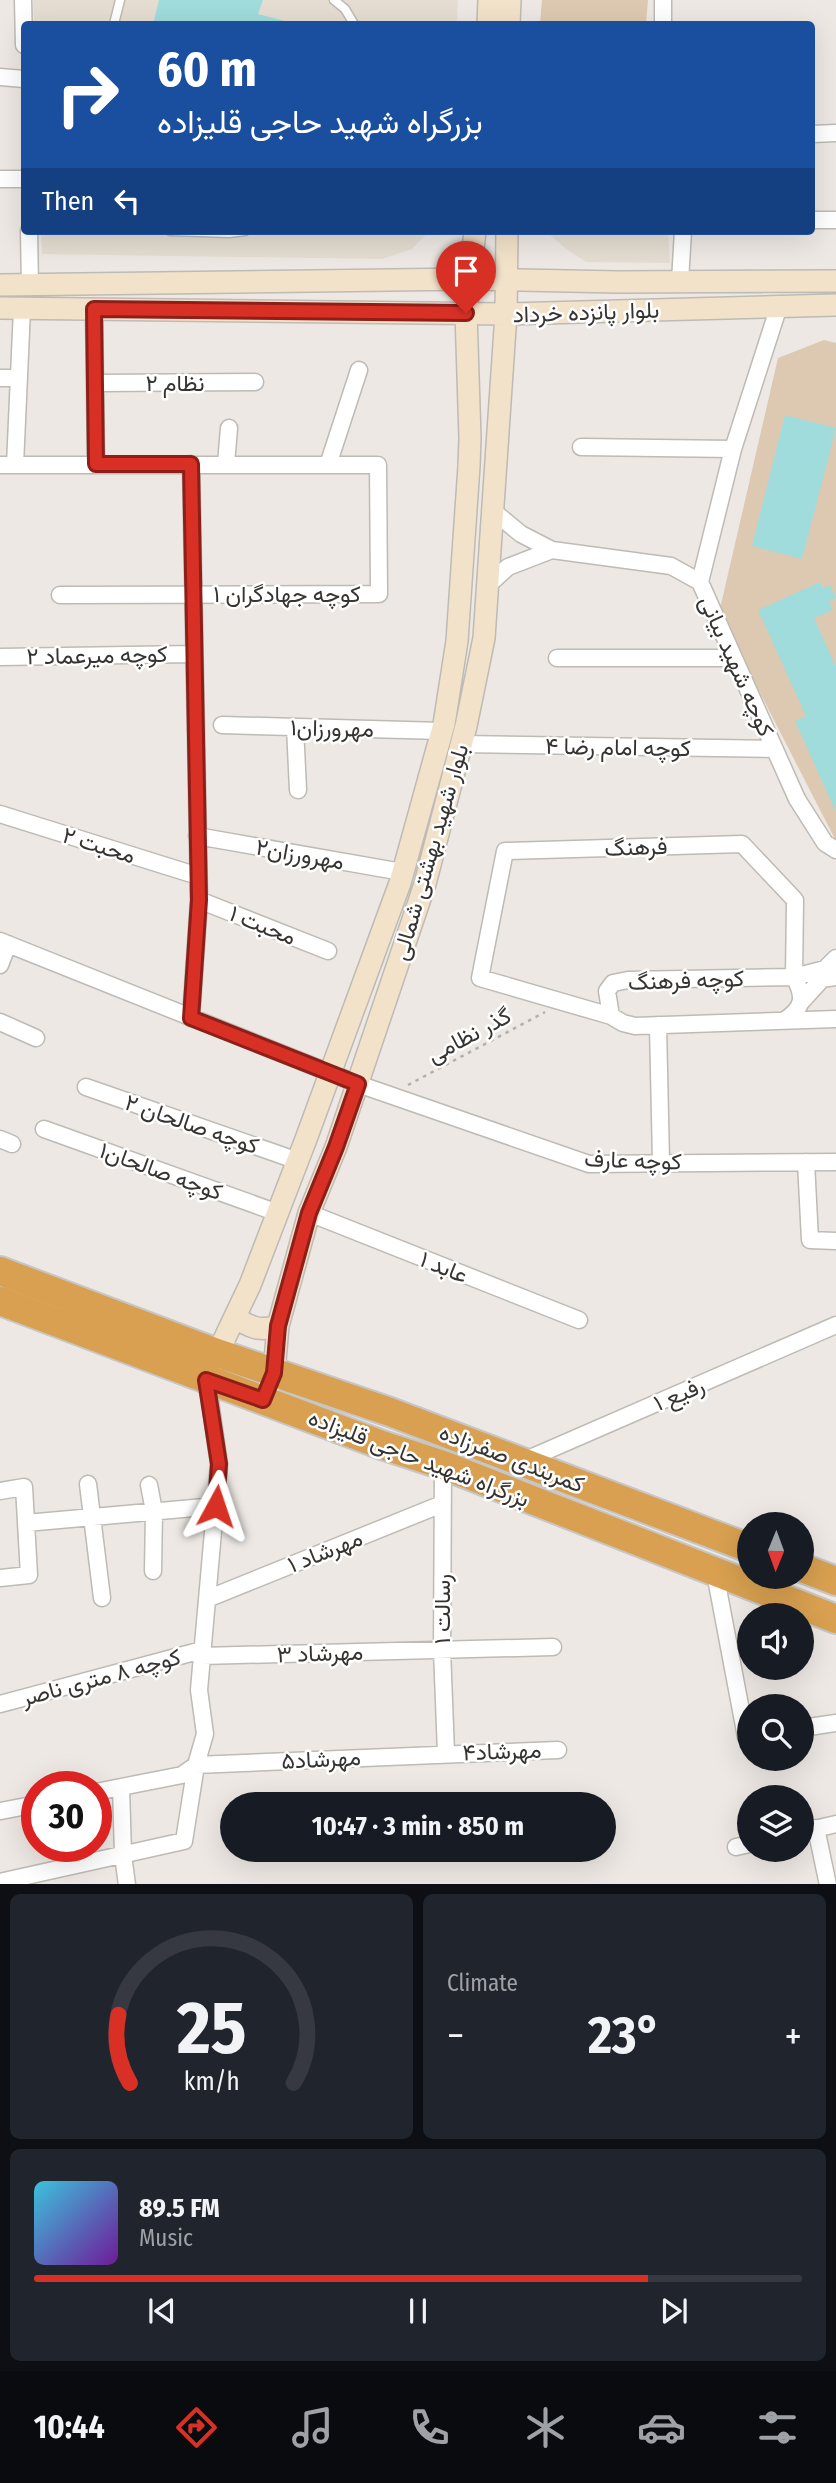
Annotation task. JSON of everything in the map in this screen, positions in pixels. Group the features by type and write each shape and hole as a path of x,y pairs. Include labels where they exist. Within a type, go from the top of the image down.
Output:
{"highway":[{"path":"0,1272 216,1353"},
{"name":"بزرگراه شهید حاجی قلیزاده","path":"0,1301 206,1380 443,1465 836,1619"},
{"name":"کمربندی صفرزاده","path":"216,1353 390,1412 737,1543"},
{"path":"814,1573 836,1581"}],"main road":[{"path":"488,21 489,0"},
{"path":"509,21 510,0"},
{"name":"بلوار شهید بهشتی شمالی","path":"206,1380 216,1353 250,1285 331,1072 402,872 442,731 457,641 470,438 466,313 474,235"},
{"name":"بلوار شهید بهشتی شمالی","path":"263,1400 274,1373 278,1326 309,1213 336,1147 425,884 461,744 484,638 506,314 507,235"},
{"name":"بلوار پانزده خرداد","path":"0,285 469,279 836,281"},
{"name":"بلوار پانزده خرداد","path":"0,308 506,314 836,305"},
{"path":"468,391 471,383 480,379 490,380 500,388"},
{"path":"235,1317 249,1327 266,1330 278,1326"}],"street":[{"path":"23,0 23,21"},
{"path":"663,0 663,21"},
{"path":"0,77 21,79"},
{"path":"815,134 836,133"},
{"path":"0,179 21,180"},
{"path":"815,220 836,220"},
{"path":"29,235 30,286"},
{"path":"680,281 683,235"},
{"name":"کوچه شهید بیانی","path":"779,306 733,449 700,582 797,799 825,843 836,850"},
{"path":"22,309 19,378 7,465 328,465 359,370"},
{"path":"94,309 96,464"},
{"path":"0,378 19,378"},
{"name":"نظام ۲","path":"95,383 255,382"},
{"path":"226,464 229,428"},
{"path":"581,447 733,449"},
{"path":"191,464 199,900 191,1018"},
{"name":"کوچه جهادگران ۱","path":"192,595 379,594 377,465 328,465"},
{"path":"493,511 520,534 552,550 671,566 700,582"},
{"path":"486,587 508,567 552,550"},
{"path":"60,595 192,595"},
{"name":"کوچه میرعماد ۲","path":"0,657 193,654"},
{"path":"557,658 734,658"},
{"name":"مهرورزان۱","path":"222,725 442,731"},
{"path":"295,727 298,790"},
{"name":"کوچه امام رضا ۴","path":"461,744 774,749"},
{"name":"محبت ۲","path":"0,814 198,876"},
{"name":"مهرورزان۲","path":"197,835 402,872"},
{"name":"فرهنگ","path":"563,1003 480,978 505,851 742,844 795,900 794,977"},
{"name":"محبت ۱","path":"199,900 328,951"},
{"path":"0,965 4,942"},
{"name":"کوچه عارف","path":"4,942 358,1084 589,1164 836,1162"},
{"path":"801,1002 800,988 794,977 825,969 836,958"},
{"name":"کوچه فرهنگ","path":"794,977 628,980 613,983 607,991 611,1016 635,1026 836,1019"},
{"path":"785,1020 797,1011 801,1002 822,979 836,977"},
{"path":"563,1003 611,1016"},
{"path":"0,1022 36,1038"},
{"path":"658,1025 661,1162"},
{"name":"کوچه صالحان ۲","path":"86,1087 298,1161"},
{"name":"کوچه صالحان۱","path":"44,1129 278,1213"},
{"path":"806,1162 810,1240 836,1241"},
{"name":"عابد ۱","path":"309,1213 579,1320"},
{"name":"رفیع ۱","path":"521,1462 836,1325"},
{"path":"4,1881 184,1841 196,1765 205,1734 199,1690 219,1464 206,1380"},
{"name":"رسالت ۱","path":"443,1465 440,1649 446,1753"},
{"path":"88,1484 102,1598"},
{"path":"149,1485 154,1511 153,1572"},
{"path":"0,1491 24,1487 29,1575 0,1578"},
{"name":"مهرشاد ۱","path":"207,1599 442,1504"},
{"path":"26,1523 216,1506"},
{"path":"715,1573 738,1694"},
{"name":"مهرشاد ۳","path":"202,1653 552,1647"},
{"name":"کوچه ۸ متری ناصر","path":"0,1704 202,1653"},
{"path":"814,1726 836,1723"},
{"name":"مهرشاد۴","path":"446,1753 558,1749"},
{"name":"مهرشاد۵","path":"196,1765 446,1753"},
{"path":"112,1789 182,1775 196,1765"},
{"path":"121,1787 123,1855 127,1884"},
{"path":"1,1811 21,1807"},
{"path":"814,1829 836,1824"},
{"path":"814,1844 828,1884"}],"lane":[{"path":"115,21 120,0"},
{"path":"334,0 345,9 352,21"}],"path":[{"name":"گذر نظامی","path":"390,1095 563,1003"}],"shaded area":[{"path":"33,0 458,0 457,21 34,21"},
{"path":"542,0 648,0 646,21 540,21"},
{"path":"41,235 425,235 412,249 382,259 42,254"},
{"path":"550,235 668,235 670,263 586,262"},
{"path":"824,340 836,343 836,841 719,613 778,358"}],"building":[{"path":"159,0 263,0 258,14 285,21 154,21"},
{"path":"785,415 836,428 802,559 752,546"},
{"path":"820,582 823,588 830,585 836,598 829,601 833,610 814,618 836,667 836,812 795,721 806,716 758,610"}],"route":[{"path":"216,1506 219,1464 206,1380 263,1400 274,1373 278,1326 309,1213 358,1084 191,1018 199,900 191,464 96,464 94,309 466,313"}]}
